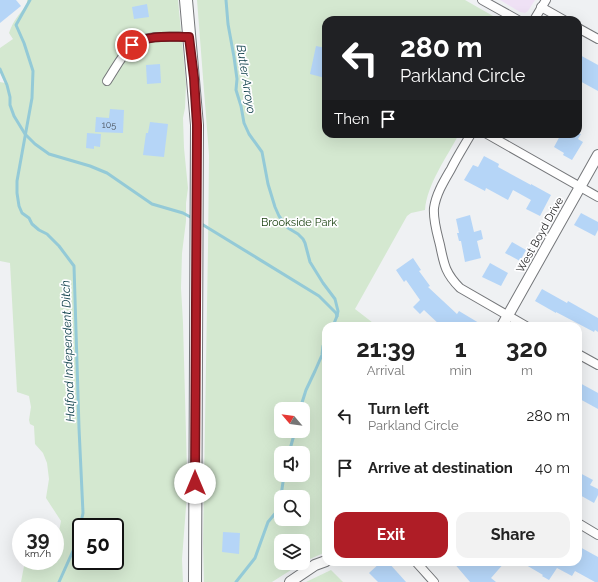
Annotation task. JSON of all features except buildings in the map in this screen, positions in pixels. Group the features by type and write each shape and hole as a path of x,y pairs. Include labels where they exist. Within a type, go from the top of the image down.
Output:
{"main road":[{"path":"186,0 197,125 195,582"}],"street":[{"path":"482,0 511,16"},
{"path":"536,16 544,4 559,16"},
{"path":"582,30 598,39"},
{"path":"107,80 132,45 152,37 189,37"},
{"path":"469,138 441,186 436,198 434,220 443,263 452,280 460,288 519,322"},
{"path":"494,138 598,197"},
{"name":"West Boyd Drive","path":"504,322 598,155"},
{"path":"582,356 598,365"},
{"path":"582,525 598,535"},
{"path":"290,582 315,565 322,562"},
{"path":"420,566 434,582"}],"shaded area":[{"path":"500,0 535,0 525,13 520,12"}],"green space":[{"path":"27,0 178,0 186,84 183,118 188,188 182,253 181,288 187,471 187,494 182,559 183,582 21,582 23,570 64,570 64,518 59,518 46,498 49,479 47,463 43,453 35,444 34,426 30,424 29,420 31,407 29,396 17,392 10,263 0,261 0,82 5,83 0,72 0,48 13,39 9,33 16,18 27,5"},
{"name":"Brookside Park","path":"197,0 465,0 493,16 322,16 322,138 457,138 443,161 429,190 425,210 411,213 407,216 355,309 372,322 322,322 322,554 310,559 310,534 274,534 274,570 291,570 272,582 204,582 203,543 209,155"},
{"path":"331,570 343,582 306,582"}],"waterway":[{"name":"Halford Independent Ditch","path":"30,0 16,25 24,43 33,71 32,98 17,181 19,206 22,213 29,218 32,224 47,234 59,246 74,266 83,513 77,542 59,582"},
{"name":"Butler Arroyo","path":"226,0 228,24 237,79 236,90 244,123 249,134 262,152 268,184 279,216 288,228 303,239 310,262 335,299 338,311 335,322"},
{"path":"0,69 7,85 10,105 14,116 25,134 35,144 49,154 90,166 107,173 152,204 183,213 194,219"},
{"path":"200,223 319,296 336,313 337,316"},
{"name":"Butler Arroyo","path":"302,402 322,355"},
{"name":"Butler Arroyo","path":"291,446 293,438"},
{"name":"Butler Arroyo","path":"236,582 255,558 268,522 278,510 283,482"}],"route":[{"path":"132,45 152,37 189,37 194,78 197,125 195,483"}]}
